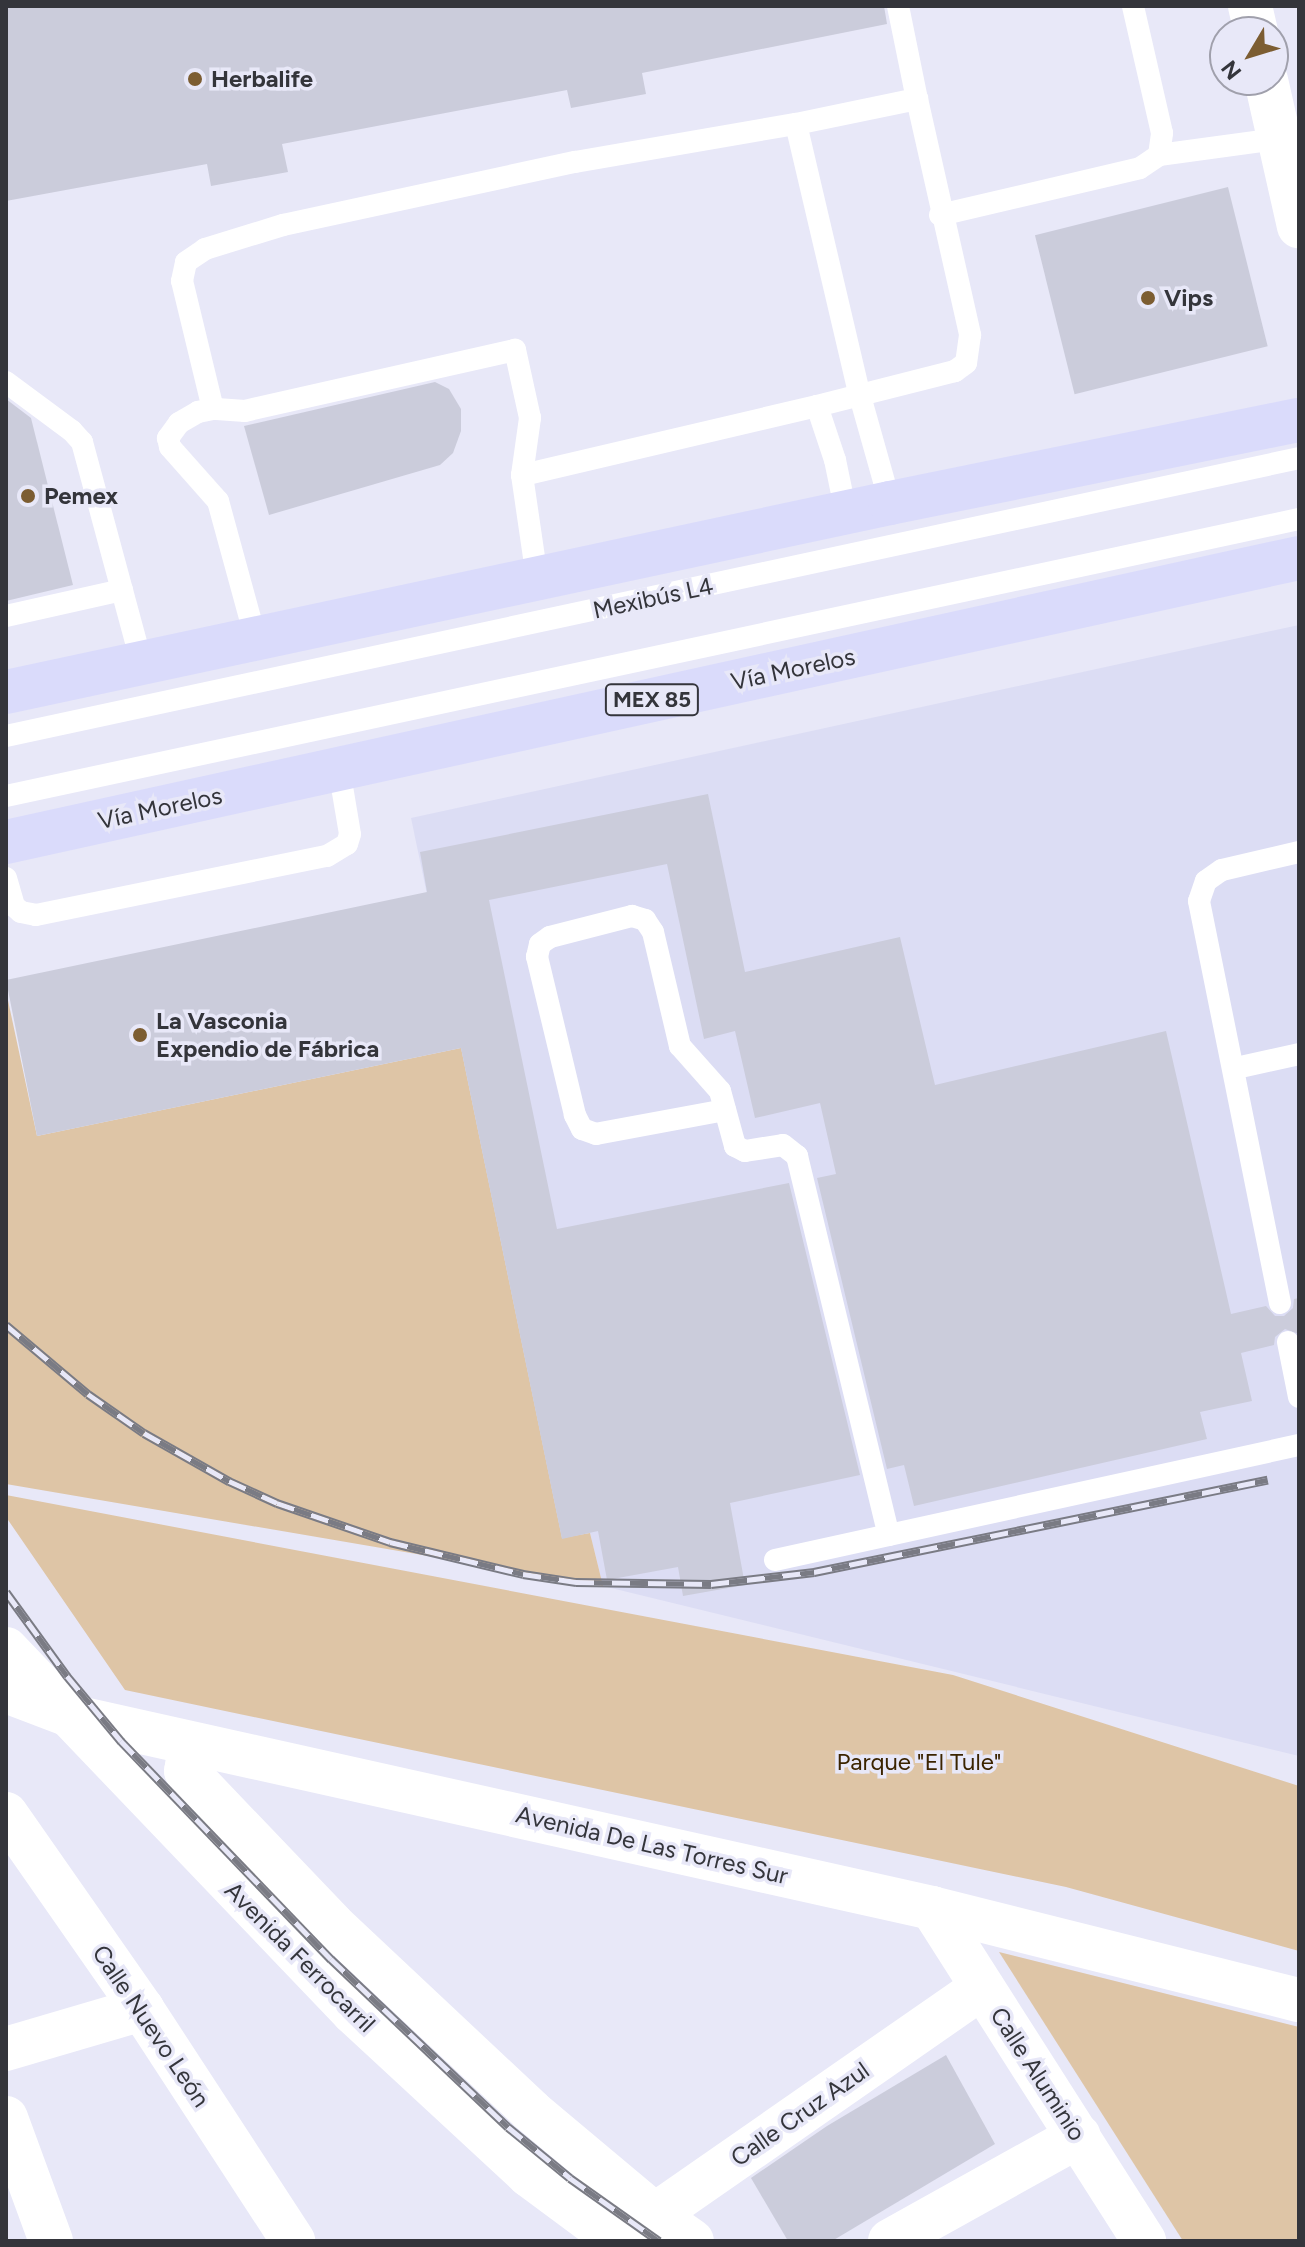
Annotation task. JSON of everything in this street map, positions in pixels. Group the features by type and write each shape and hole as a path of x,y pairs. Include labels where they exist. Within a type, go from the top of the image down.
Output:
{"main road":[{"path":"6,692 890,503 1299,420"},
{"name":"Vía Morelos","path":"6,842 1299,558"}],"street":[{"path":"1269,96 1299,226"},
{"name":"Avenida Ferrocarril","path":"6,1649 74,1717 207,1863 353,2012 529,2175 618,2241"},
{"name":"Avenida De Las Torres Sur","path":"6,1691 74,1717 932,1908 1299,2000"},
{"name":"Avenida Ferrocarril","path":"190,1744 186,1771 332,1924 531,2111 655,2215 692,2241"},
{"name":"Calle Nuevo León","path":"6,1814 142,2009 293,2241"},
{"name":"Calle Aluminio","path":"932,1908 1144,2241"},
{"name":"Calle Cruz Azul","path":"618,2241 982,1987"},
{"path":"6,2049 142,2009"},
{"path":"6,2118 51,2241"},
{"path":"890,2241 1079,2136"}],"lane":[{"path":"522,475 943,376 966,363 970,335 940,215 898,6"},
{"path":"1133,6 1162,133 1159,155"},
{"path":"213,409 182,281 186,262 205,249 283,225 575,162 796,124 917,99"},
{"path":"796,124 860,396 890,503"},
{"path":"940,215 1140,168 1159,155 1278,139"},
{"path":"256,640 218,501 170,447 168,438 179,423 198,412 213,409 245,411 515,350 530,428 522,475 537,578"},
{"path":"6,382 72,431 82,442 142,664"},
{"path":"817,406 835,460 846,513"},
{"name":"Mexibús L4","path":"6,736 1299,458"},
{"path":"6,796 1299,519"},
{"path":"6,616 122,590"},
{"path":"6,878 14,906 21,912 36,915 327,856 347,844 350,834 339,769"},
{"path":"1280,1303 1236,1068 1199,901 1206,881 1222,870 1299,852"},
{"path":"725,1110 596,1134 582,1129 575,1115 537,957 540,944 550,937 632,916 645,920 653,932 680,1046 714,1082 725,1110 732,1140 740,1150 783,1145 792,1148 801,1165 889,1535"},
{"path":"1236,1068 1299,1054"},
{"path":"1288,1342 1299,1397"},
{"path":"775,1560 1299,1445"}],"shaded area":[{"path":"1299,625 1299,1756 603,1586 590,1533 562,1539 411,818"}],"green space":[{"path":"6,991 37,1136 461,1048 562,1538 590,1533 603,1586 6,1484"},
{"name":"Parque \"El Tule\"","path":"6,1495 953,1675 1299,1786 1299,1951 1066,1887 125,1690 6,1517"},
{"path":"999,1952 1299,2027 1299,2241 1183,2241"}],"building":[{"path":"6,6 884,6 887,24 642,73 646,94 571,108 567,90 282,144 288,172 211,186 207,164 6,201"},
{"path":"1228,187 1268,346 1075,394 1035,235"},
{"path":"435,382 449,389 461,409 461,431 453,453 440,465 269,515 244,426"},
{"name":"Pemex","path":"6,399 31,418 73,585 6,601"},
{"path":"708,794 745,972 900,937 935,1085 1166,1031 1231,1314 1266,1306 1275,1316 1284,1316 1293,1308 1294,1299 1299,1298 1299,1334 1285,1329 1275,1337 1274,1345 1241,1353 1252,1401 1200,1412 1207,1439 914,1506 904,1465 887,1469 817,1178 836,1174 820,1103 755,1118 735,1031 704,1039 667,864 489,900 557,1229 789,1183 860,1475 730,1503 745,1585 683,1596 678,1567 607,1580 598,1531 562,1539 461,1048 37,1136 6,980 427,892 420,852"},
{"path":"946,2055 995,2144 832,2241 788,2241 751,2178 827,2126"}],"railway":[{"path":"6,1325 88,1394 144,1433 229,1481 277,1503 390,1542 523,1574 576,1582 711,1584 814,1572 1268,1480"},
{"path":"6,1592 67,1676 121,1741 331,1959 508,2127 570,2178 659,2241"}],"place":[{"name":"Herbalife","path":"195,79"},
{"name":"Vips","path":"1148,298"},
{"name":"Pemex","path":"28,496"},
{"name":"La Vasconia Expendio de Fábrica","path":"140,1035"}]}
